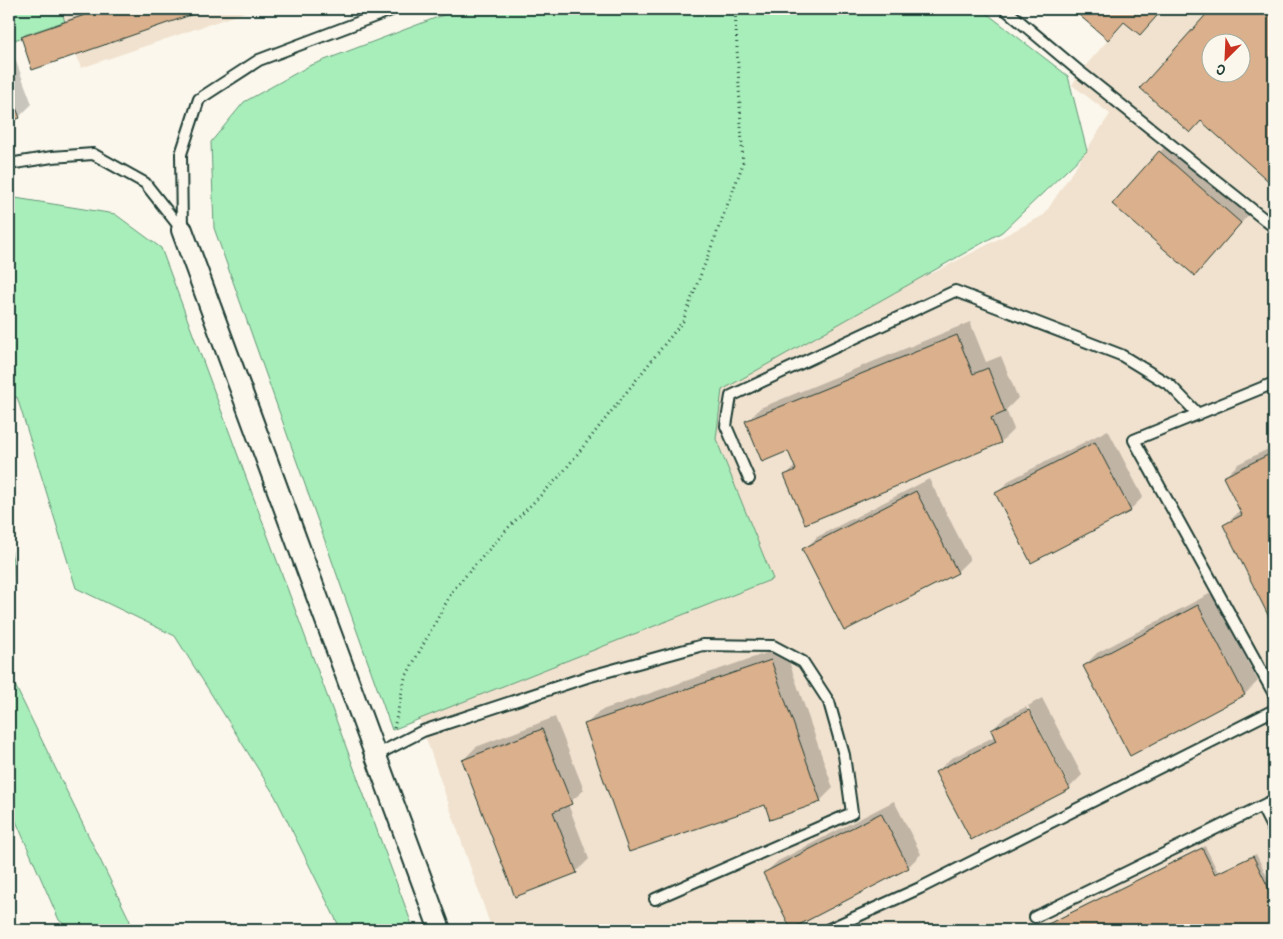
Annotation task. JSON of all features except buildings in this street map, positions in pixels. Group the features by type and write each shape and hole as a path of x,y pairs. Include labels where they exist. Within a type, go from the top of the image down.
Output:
{"street":[{"path":"182,230 383,751 440,930"}],"lane":[{"path":"182,230 181,154 199,99 259,60 394,9"},
{"path":"1005,9 1080,72 1274,227"},
{"path":"9,164 52,156 93,154 145,183 182,230"},
{"path":"749,479 726,426 731,396 954,291 1121,355 1170,385 1198,414"},
{"path":"1274,382 1134,440 1274,694"},
{"path":"383,751 423,731 561,686 703,645 772,646 803,662 829,702 844,755 852,813 655,899"},
{"path":"827,930 920,888 1274,710"},
{"path":"1035,918 1274,800"},
{"path":"1262,807 1274,831"}],"path":[{"path":"383,751 405,678 452,590 508,528 560,476 683,321 743,164 735,9"}],"shaded area":[{"path":"61,9 254,9 81,68"},
{"path":"1072,9 1274,9 1274,930 492,930 410,692 688,371 937,271 1044,215 1110,114 1072,85 1080,72 1108,40"}],"green space":[{"path":"9,9 61,9 65,22 9,42"},
{"path":"459,9 981,9 1068,76 1087,151 1002,232 722,390 716,439 773,579 392,730 214,228 211,142 244,102 309,66"},
{"path":"9,197 115,214 161,248 414,930 341,930 275,796 175,636 76,588 17,397 9,400"},
{"path":"9,542 13,561 11,677 130,921 128,930 70,930 59,920 9,805"}]}
